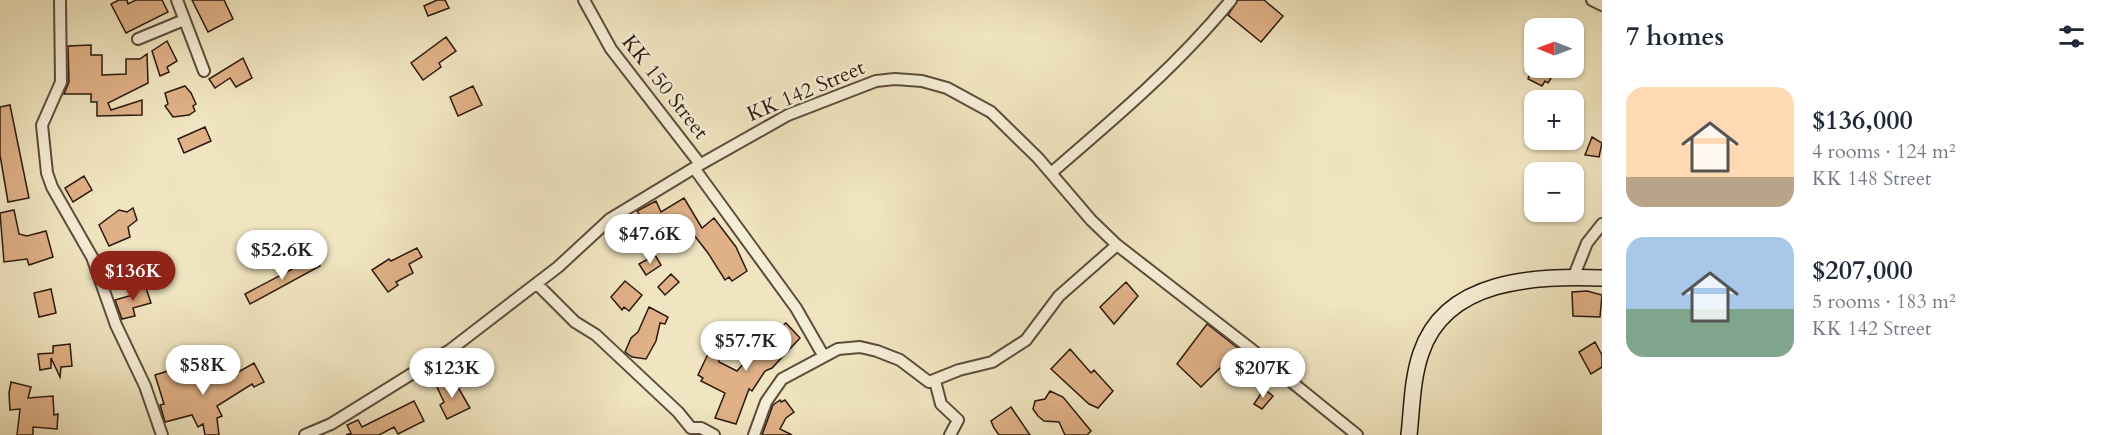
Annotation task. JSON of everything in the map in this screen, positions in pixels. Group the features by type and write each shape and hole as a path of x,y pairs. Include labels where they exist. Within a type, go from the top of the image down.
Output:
{"main road":[{"path":"1409,435 1421,353 1432,329 1443,316 1470,296 1508,283 1573,278 1602,279"}],"street":[{"path":"60,0 61,82 42,125 47,173 52,187 92,257 116,325 146,386 162,435"},
{"path":"177,0 204,71"},
{"name":"KK 150 Street","path":"584,0 603,37 796,308 823,356"},
{"path":"1051,173 1137,99 1198,40 1231,0"},
{"path":"1592,0 1602,5"},
{"path":"138,39 184,20"},
{"name":"KK 142 Street","path":"305,435 331,424 450,351 537,284 610,219 697,166 788,116 843,92 876,81 895,79 922,81 947,88 990,112 1051,173 1117,245 1251,348 1357,435"},
{"path":"1573,278 1587,243 1602,224"},
{"path":"754,435 766,402 782,379 844,347 860,346 900,360 924,381 934,381 958,370 992,363 1026,340 1059,296 1117,245"},
{"path":"537,284 575,322 596,335 678,412 689,432 701,428 714,435"},
{"path":"934,381 941,404 958,420 950,435"}],"building":[{"path":"119,0 127,0 128,4 136,0 162,0 168,12 126,33 111,4"},
{"path":"192,0 224,0 233,19 208,32"},
{"path":"437,0 445,0 449,8 428,16 424,6"},
{"path":"1238,0 1264,0 1283,16 1261,42 1228,15"},
{"path":"446,37 456,51 439,63 441,67 423,80 411,63"},
{"path":"167,41 177,61 167,67 169,72 160,76 152,51"},
{"path":"91,45 91,55 102,55 102,75 126,74 126,59 140,59 147,54 148,83 108,103 111,110 142,100 142,115 97,116 97,102 91,102 91,94 64,94 69,82 68,46"},
{"path":"243,58 252,78 236,87 230,78 215,88 209,79"},
{"path":"1528,78 1551,78 1542,86"},
{"path":"185,86 196,104 193,106 195,111 189,115 173,117 165,106 168,104 165,93"},
{"path":"473,86 482,105 458,116 450,97"},
{"path":"10,105 29,198 8,202 0,155 0,107"},
{"path":"205,127 211,141 184,153 178,139"},
{"path":"1592,137 1602,143 1599,157 1585,155"},
{"path":"84,176 92,190 73,202 65,188"},
{"path":"684,198 702,228 714,218 736,247 747,271 732,281 729,277 725,280 690,230 676,236 667,222 640,236 646,238 633,245 626,233 624,234 619,223 639,214 637,211 656,201 661,212"},
{"path":"133,208 137,220 128,227 130,237 109,246 99,225 119,210 127,212"},
{"path":"14,210 19,234 27,236 46,231 53,257 29,265 27,259 4,262 0,213"},
{"path":"417,248 422,257 409,264 413,273 396,282 398,285 388,292 372,270 389,259 391,261"},
{"path":"655,255 661,265 646,275 639,264"},
{"path":"315,257 320,266 250,304 245,294"},
{"path":"671,274 679,282 665,295 658,287"},
{"path":"625,281 642,295 629,311 624,307 622,310 611,297"},
{"path":"1126,282 1138,296 1114,324 1100,307"},
{"path":"145,285 151,303 133,308 135,316 122,319 115,300 136,294 134,288"},
{"path":"51,289 56,313 39,317 34,293"},
{"path":"1587,291 1602,295 1600,317 1573,316 1572,292"},
{"path":"649,307 668,317 665,324 660,323 656,341 646,359 632,357 625,352 631,338 638,332"},
{"path":"786,323 800,338 772,368 765,371 752,391 749,389 736,424 715,418 725,393 701,381 703,378 698,375 709,352 718,357 719,362 737,371 769,335"},
{"path":"1207,324 1239,349 1201,387 1177,364"},
{"path":"1595,342 1602,355 1602,367 1591,374 1579,352"},
{"path":"70,344 72,366 61,367 60,377 51,358 51,368 40,370 38,354 53,353 53,346"},
{"path":"1070,349 1091,373 1094,370 1113,391 1098,408 1089,404 1051,369"},
{"path":"254,363 264,382 254,387 252,384 217,406 222,416 217,418 219,435 205,435 203,424 198,427 192,415 165,422 160,405 164,404 155,375 174,369 178,382 210,382 225,373 228,378"},
{"path":"452,377 470,408 447,419 440,405 444,402 436,385"},
{"path":"11,382 31,387 28,398 53,396 54,415 58,414 57,429 33,427 33,435 17,435 20,409 10,410"},
{"path":"1264,389 1273,396 1262,409 1254,404"},
{"path":"1050,391 1063,397 1091,431 1087,435 1065,435 1059,422 1044,421 1038,416 1033,409 1035,401 1045,399"},
{"path":"780,400 781,402 785,400 794,412 786,418 780,429 792,435 762,435 773,405"},
{"path":"414,401 424,421 398,434 394,427 379,435 346,435 351,433 347,425 358,420 362,427"},
{"path":"1011,407 1030,435 999,435 994,428 991,421"}]}
